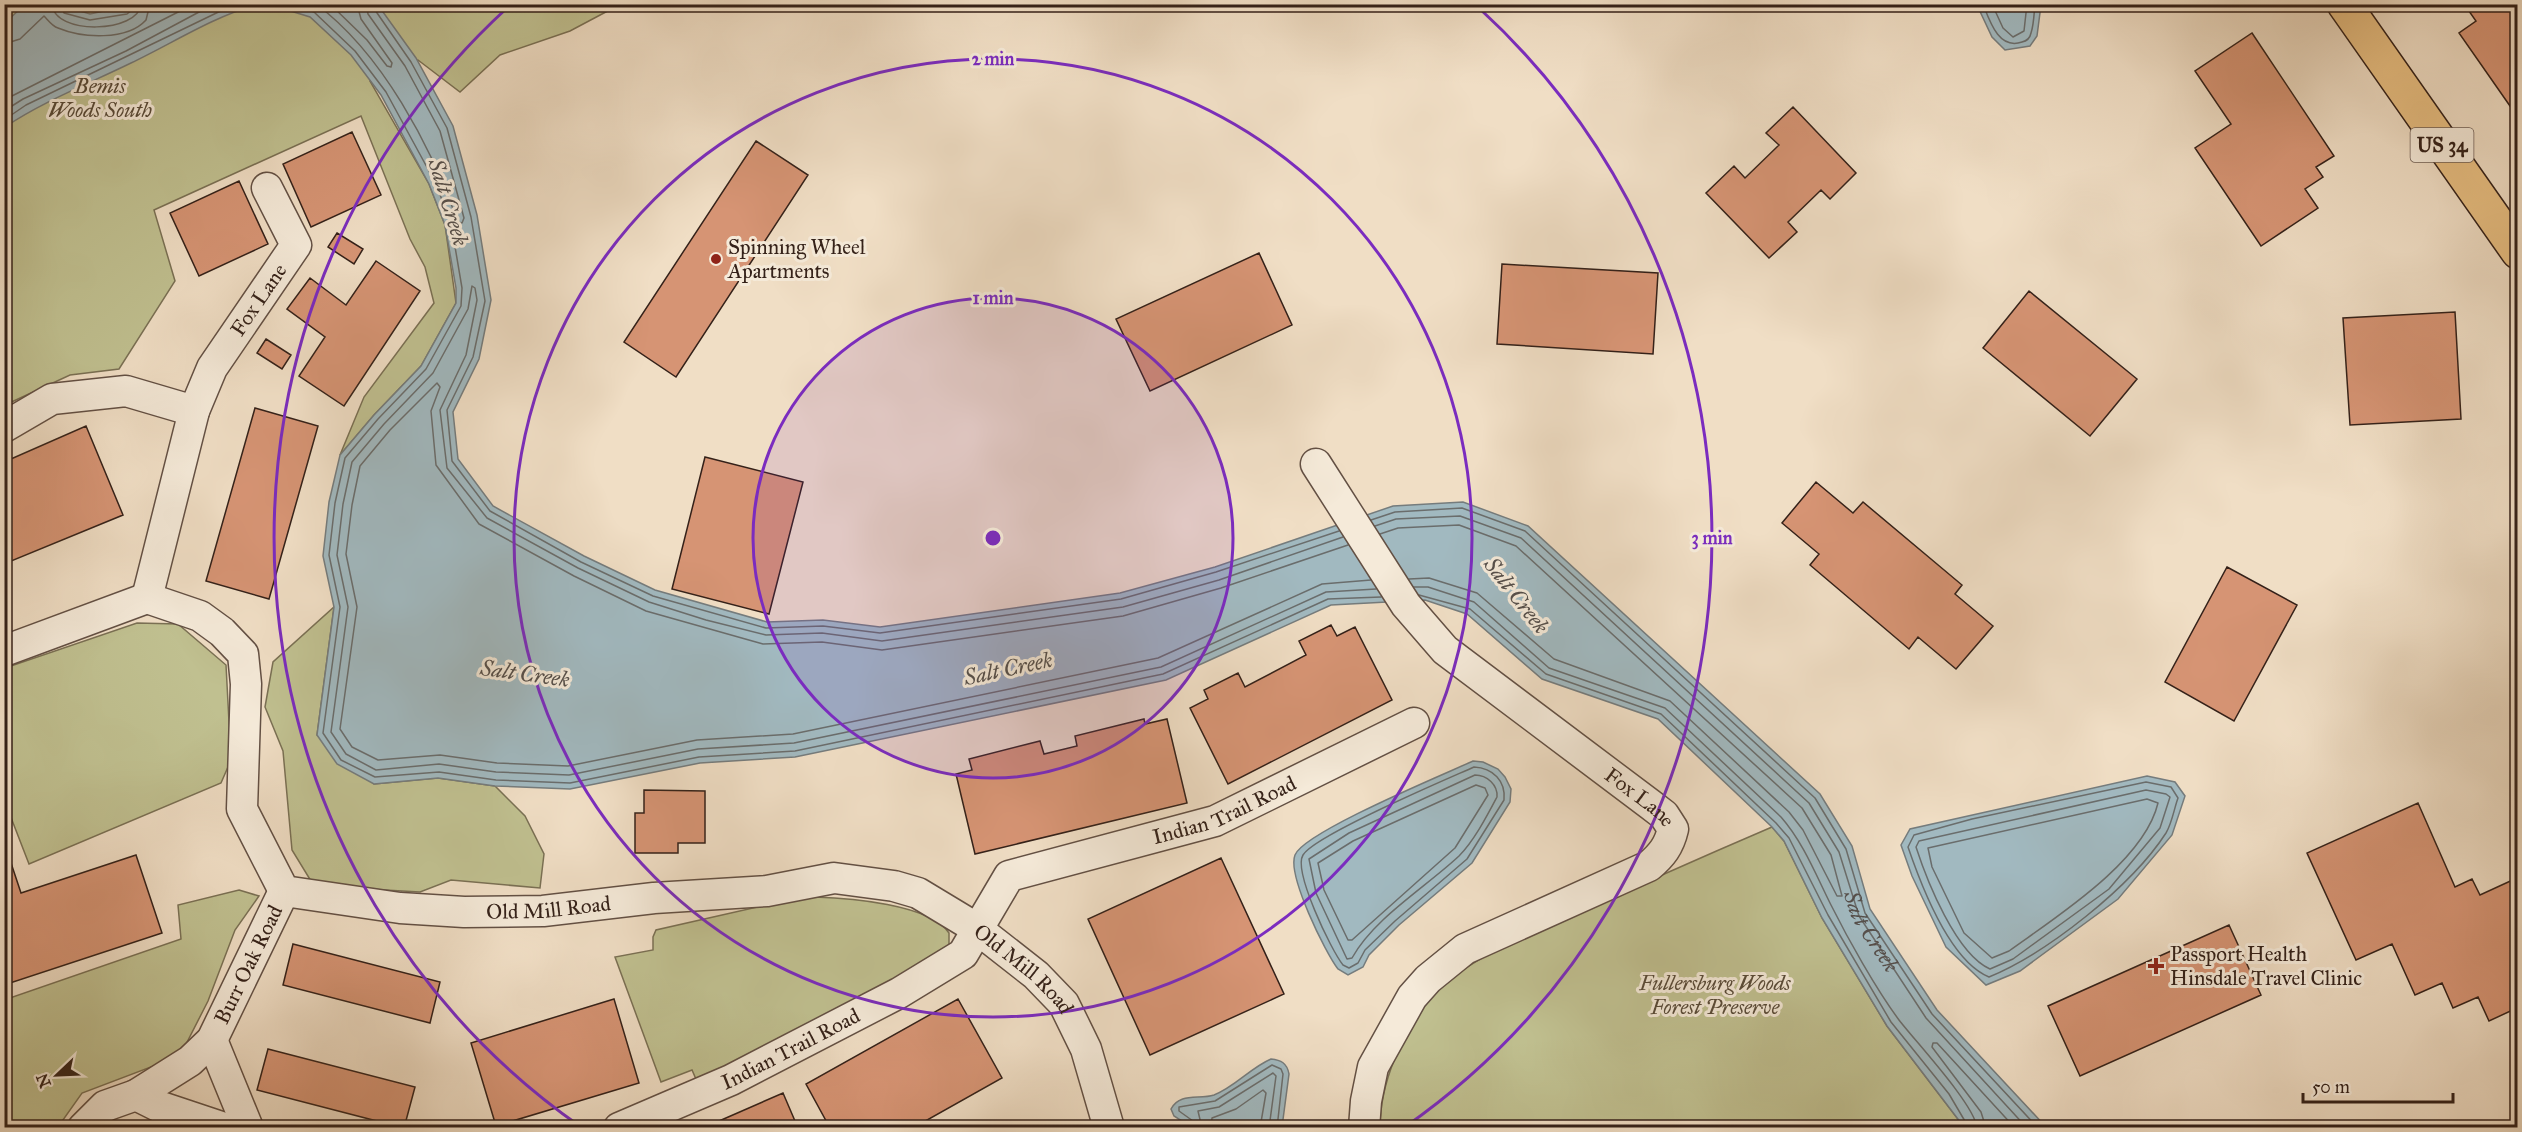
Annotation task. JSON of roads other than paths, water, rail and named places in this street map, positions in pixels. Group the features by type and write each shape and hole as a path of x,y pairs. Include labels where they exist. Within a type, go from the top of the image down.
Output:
{"main road":[{"name":"US 34","path":"2344,4 2517,252"}],"street":[{"name":"Fox Lane","path":"194,411 212,369 296,245 267,189"},
{"path":"4,427 52,399 126,392 194,411 147,598"},
{"name":"Fox Lane","path":"1316,464 1406,605 1445,650 1651,804 1664,815 1673,830 1670,843 1662,855 1649,866 1474,944 1428,979 1412,997 1373,1067 1366,1101 1364,1128"},
{"path":"4,651 147,598 200,616 222,632 243,654 246,684 242,809 284,891"},
{"name":"Indian Trail Road","path":"619,1128 731,1080 899,993 963,954 976,928 1009,876 1215,821 1414,723"},
{"name":"Old Mill Road","path":"284,891 400,908 464,912 543,911 654,898 767,891 834,878 875,882 918,893 976,928 1036,975 1064,1004 1086,1049 1109,1128"},
{"name":"Burr Oak Road","path":"84,1128 105,1106 136,1095 190,1061 212,1040 284,891"},
{"name":"Burr Oak Road","path":"212,1040 248,1128"},
{"path":"136,1095 158,1106 224,1128"}],"water":[{"path":"57,4 90,14 132,5 255,5 208,24 51,101 5,127 5,23 22,7"},
{"name":"Salt Creek","path":"271,5 378,5 416,58 453,126 477,215 491,300 479,359 453,412 458,459 493,506 584,556 655,590 767,622 823,620 880,627 1120,593 1215,567 1393,506 1463,502 1528,526 1820,794 1852,846 1870,909 1937,1010 2046,1127 1964,1127 1887,1026 1822,918 1784,841 1658,719 1542,679 1467,614 1425,600 1331,605 1166,680 795,757 700,763 570,789 495,786 438,778 374,784 337,764 317,735 334,607 323,556 329,502 340,455 421,366 456,303 456,288 445,225 429,184 381,95 351,55 310,17"},
{"path":"1977,5 2041,5 2037,36 2030,46 2005,50 1992,37"},
{"path":"1473,761 1483,762 1498,769 1511,789 1510,802 1472,863 1399,925 1369,955 1363,967 1348,975 1338,969 1317,931 1302,895 1294,865 1295,855 1304,845 1323,832 1407,790"},
{"path":"2147,776 2175,782 2185,796 2172,835 2118,899 2020,971 1986,985 1946,947 1912,876 1901,845 1910,829"},
{"path":"1271,1059 1283,1063 1289,1074 1282,1127 1191,1127 1174,1116 1171,1109 1179,1100 1214,1095"}],"place":[{"name":"Spinning Wheel Apartments","path":"716,259"},
{"name":"Passport Health Hinsdale Travel Clinic","path":"2156,966"}],"park label":[{"name":"Bemis Woods South","path":"100,98"},
{"name":"Fullersburg Woods Forest Preserve","path":"1715,995"}]}
